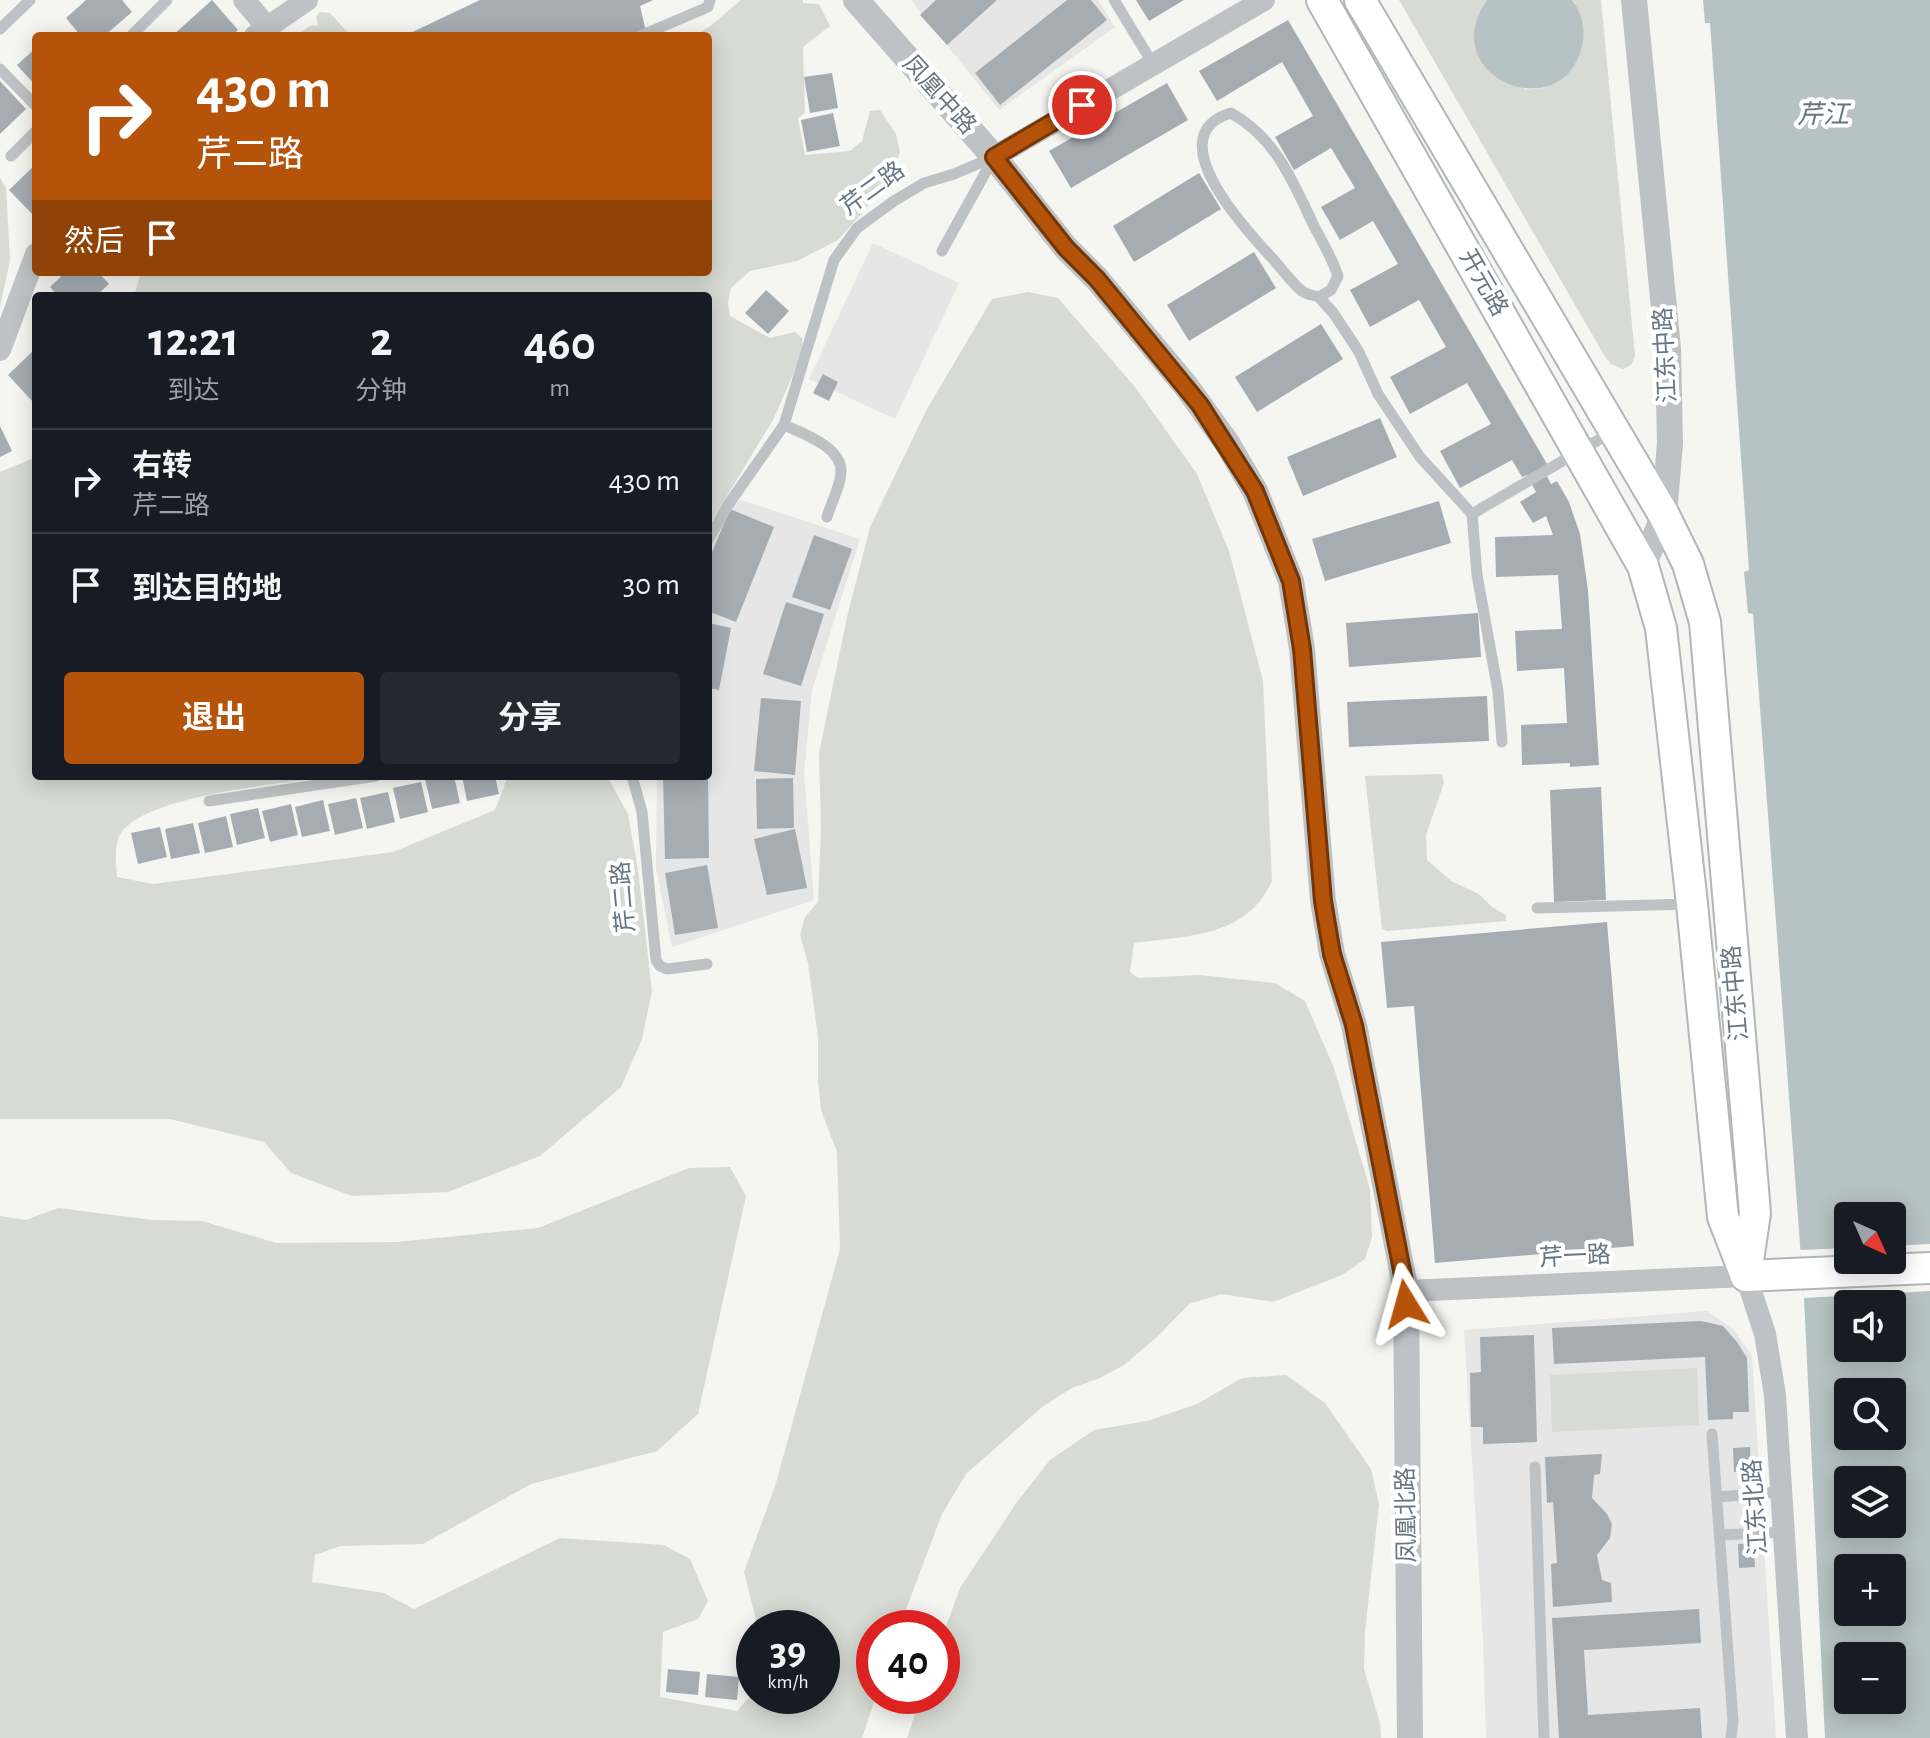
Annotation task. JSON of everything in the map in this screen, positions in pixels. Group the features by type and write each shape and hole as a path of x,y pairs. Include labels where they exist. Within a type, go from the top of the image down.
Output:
{"main road":[{"name":"开元路","path":"1322,0 1643,566"},
{"name":"开元路","path":"1360,0 1664,515"},
{"name":"江东中路","path":"1664,515 1688,564 1705,622 1755,1213 1746,1276"},
{"name":"江东中路","path":"1643,566 1661,628 1723,1217 1746,1276"},
{"path":"1746,1276 1930,1268"}],"street":[{"path":"244,0 261,31 307,0"},
{"name":"凤凰中路","path":"856,0 994,157 1066,248 1086,284 1174,388 1213,443 1257,523 1276,574 1306,697 1323,901 1332,954 1354,1025 1406,1291"},
{"name":"芹二路","path":"994,157 1264,0"},
{"name":"江东中路","path":"1634,0 1668,349 1670,443 1664,515"},
{"path":"0,350 32,265"},
{"path":"1643,566 1664,515"},
{"name":"芹一路","path":"1406,1291 1746,1276"},
{"name":"江东北路","path":"1746,1276 1765,1334 1775,1395 1797,1738"},
{"name":"凤凰北路","path":"1406,1291 1410,1738"}],"lane":[{"path":"0,29 30,0"},
{"path":"135,32 167,0"},
{"path":"649,32 708,7 710,0"},
{"path":"1114,0 1153,64"},
{"path":"0,69 32,102"},
{"path":"1319,297 1331,290 1338,276 1332,258 1283,162 1268,140 1243,120 1231,113 1216,118 1205,131 1202,153 1208,175 1253,238 1304,294 1319,297 1334,314 1359,352 1378,394 1420,457 1472,514 1477,575 1495,677 1502,742"},
{"path":"11,156 32,135"},
{"path":"942,251 994,157"},
{"name":"芹二路","path":"712,533 784,425 834,260 857,228 924,183 994,157"},
{"path":"784,425 824,444 840,464 841,474 827,517"},
{"path":"1472,514 1613,432"},
{"path":"209,801 349,780"},
{"name":"芹二路","path":"633,780 642,812 656,960 667,969 707,964"},
{"path":"1537,908 1692,904"},
{"path":"1712,1434 1733,1721 1731,1738"},
{"path":"1535,1467 1544,1738"},
{"path":"1717,1497 1781,1492"},
{"path":"1720,1535 1783,1532"}],"shaded area":[{"path":"741,0 803,0 803,3 819,4 830,26 803,47 805,113 798,118 805,155 850,151 862,141 870,111 880,110 896,134 900,152 889,182 838,240 797,261 750,271 731,288 728,303 730,316 770,338 795,332 802,338 803,352 773,420 712,520 712,292 135,292 140,276 712,276 712,32 701,32"},
{"path":"911,0 1098,0 1115,27 999,110"},
{"path":"1399,0 1487,0 1480,11 1525,90 1558,82 1575,3 1572,0 1601,0 1635,356 1631,365 1623,369 1611,364 1604,355"},
{"path":"320,12 330,13 347,32 302,32 318,25 316,17"},
{"path":"0,178 6,188 10,260 0,307"},
{"path":"873,243 959,283 895,419 809,379"},
{"path":"1028,292 1058,298 1135,387 1197,474 1229,551 1263,681 1272,881 1261,899 1231,923 1194,935 1134,943 1130,972 1138,978 1199,975 1275,983 1305,1001 1334,1068 1370,1189 1372,1237 1365,1259 1342,1275 1273,1302 1222,1294 1189,1304 1124,1365 1072,1388 1042,1407 966,1474 942,1514 906,1610 856,1610 856,1714 870,1714 862,1738 0,1738 0,1216 26,1220 58,1208 153,1220 202,1221 276,1243 397,1242 538,1228 689,1168 730,1167 746,1196 698,1414 657,1451 531,1484 423,1544 340,1546 315,1555 312,1582 384,1593 414,1609 560,1538 664,1545 690,1559 708,1601 698,1619 663,1632 660,1697 736,1711 736,1714 840,1714 840,1610 754,1610 744,1572 776,1483 840,1249 837,1152 821,1110 818,1037 808,963 800,935 805,917 818,902 821,829 819,753 847,617 870,527 927,409 992,299"},
{"path":"32,459 32,780 306,780 191,799 162,807 139,818 123,830 118,840 117,877 153,884 393,852 495,810 506,780 609,780 628,814 652,991 642,1039 621,1087 540,1156 448,1192 352,1196 291,1173 264,1142 170,1119 0,1119 0,472"},
{"path":"729,496 860,539 812,690 804,773 814,900 672,947 656,869 657,780 712,780 712,541"},
{"path":"1442,774 1444,783 1426,835 1427,860 1451,881 1479,894 1506,915 1506,921 1387,931 1382,929 1365,776"},
{"path":"1707,1311 1733,1329 1752,1355 1776,1738 1486,1738 1464,1330"},
{"path":"1697,1368 1699,1425 1552,1432 1550,1375"},
{"path":"1286,1375 1325,1403 1371,1469 1379,1504 1364,1669 1380,1723 1381,1738 907,1738 915,1714 960,1714 960,1610 952,1610 960,1588 1017,1502 1050,1460 1094,1430 1147,1421 1197,1404 1242,1378"}],"water":[{"path":"1487,0 1572,0 1581,16 1584,34 1570,71 1551,85 1529,88 1507,83 1488,70 1476,51 1475,27"},
{"name":"芹江","path":"1703,0 1930,0 1930,1738 1825,1738 1804,1298 1753,614 1748,613 1744,572 1749,570 1710,23 1705,23"}],"pier":[{"path":"1930,1244 1930,1291 1834,1290 1834,1296 1804,1298 1800,1250 1834,1249 1834,1274 1906,1274 1906,1245"}],"building":[{"path":"86,0 122,0 132,12 109,32 78,32 66,18"},
{"path":"212,0 238,30 236,32 176,32"},
{"path":"480,0 653,0 640,6 646,32 412,32"},
{"path":"936,0 997,0 947,45 920,15"},
{"path":"1067,0 1091,0 1107,20 1000,105 975,73"},
{"path":"1136,0 1184,0 1149,21"},
{"path":"1288,20 1547,464 1542,467 1551,484 1557,481 1569,502 1580,534 1588,590 1599,765 1522,765 1521,725 1567,723 1564,668 1517,671 1515,631 1562,629 1558,575 1496,577 1495,537 1553,535 1546,516 1533,523 1520,502 1536,492 1527,475 1522,477 1512,460 1460,488 1440,451 1491,424 1467,383 1410,414 1390,377 1446,347 1419,300 1370,327 1350,290 1398,264 1373,221 1340,240 1321,207 1355,188 1331,148 1294,170 1275,137 1313,116 1282,62 1217,101 1199,71"},
{"path":"32,52 32,82 17,65"},
{"path":"832,73 838,108 810,113 804,77"},
{"path":"0,81 26,109 0,134"},
{"path":"1167,83 1188,120 1071,188 1049,151"},
{"path":"833,113 840,146 807,152 801,120"},
{"path":"32,168 32,214 9,190"},
{"path":"1199,173 1221,209 1134,262 1113,226"},
{"path":"1254,252 1276,288 1189,341 1167,305"},
{"path":"62,276 102,276 109,284 100,292 54,292 50,287"},
{"path":"766,290 789,311 768,334 745,313"},
{"path":"1321,324 1343,359 1257,412 1235,377"},
{"path":"32,352 32,401 8,375"},
{"path":"823,374 838,382 829,401 813,393"},
{"path":"1380,418 1397,457 1303,496 1287,457"},
{"path":"0,426 12,451 0,457"},
{"path":"1439,501 1451,543 1325,581 1312,539"},
{"path":"730,509 774,527 736,622 712,613 712,552"},
{"path":"814,535 852,549 830,610 792,597"},
{"path":"786,602 824,614 801,686 763,674"},
{"path":"1478,613 1481,657 1349,667 1346,623"},
{"path":"712,624 731,628 719,690 712,689"},
{"path":"1487,696 1489,741 1349,747 1347,702"},
{"path":"761,698 801,701 795,775 754,771"},
{"path":"793,778 794,828 757,829 756,779"},
{"path":"425,780 455,780 460,803 432,809"},
{"path":"463,780 496,780 499,794 467,801"},
{"path":"663,780 708,780 709,858 665,859"},
{"path":"421,782 428,812 400,819 393,788"},
{"path":"1601,787 1606,900 1554,902 1550,790"},
{"path":"388,792 395,822 367,829 360,798"},
{"path":"356,798 363,828 335,835 328,804"},
{"path":"323,800 330,831 302,837 295,807"},
{"path":"291,804 298,835 270,842 262,811"},
{"path":"258,808 265,838 237,845 230,814"},
{"path":"226,816 233,847 205,853 198,823"},
{"path":"193,823 200,853 171,859 165,829"},
{"path":"160,827 167,857 138,864 131,833"},
{"path":"795,829 807,888 767,895 754,839"},
{"path":"707,865 718,928 675,935 665,873"},
{"path":"1607,922 1634,1246 1435,1263 1414,1006 1387,1008 1381,942"},
{"path":"1701,1321 1723,1326 1747,1358 1749,1412 1733,1412 1733,1419 1708,1420 1705,1357 1554,1364 1552,1328"},
{"path":"1534,1335 1537,1442 1483,1444 1483,1427 1471,1427 1470,1373 1481,1372 1480,1337"},
{"path":"1750,1447 1751,1471 1734,1472 1733,1448"},
{"path":"1602,1454 1600,1474 1594,1475 1592,1498 1612,1524 1610,1538 1597,1555 1602,1580 1611,1583 1612,1602 1553,1607 1551,1564 1557,1563 1553,1502 1547,1503 1545,1457"},
{"path":"1754,1543 1755,1567 1739,1568 1738,1544"},
{"path":"1699,1609 1701,1643 1584,1650 1588,1715 1700,1708 1702,1738 1559,1738 1552,1618"},
{"path":"668,1669 700,1672 698,1695 666,1692"},
{"path":"707,1674 736,1677 736,1700 705,1697"}],"route":[{"path":"1082,105 994,157 1066,248 1097,279 1186,386 1227,443 1255,491 1291,581 1302,649 1323,901 1332,954 1354,1025 1406,1304"}]}
